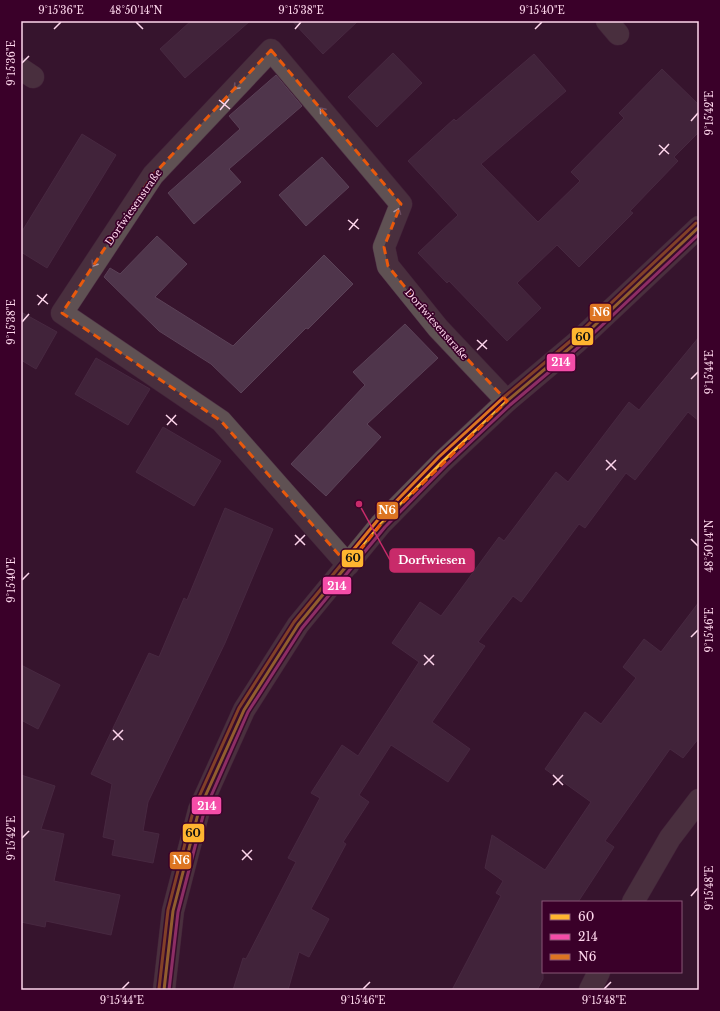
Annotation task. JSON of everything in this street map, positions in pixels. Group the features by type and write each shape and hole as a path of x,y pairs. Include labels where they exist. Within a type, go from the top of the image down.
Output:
{"street":[{"name":"Dorfwiesenstraße","path":"348,565 221,421 62,313 153,175 271,50 401,204 384,247 388,266 438,328 507,401"},
{"path":"164,990 173,912 199,810 244,710 298,625 386,519 443,461 507,401 577,342 699,227"},
{"path":"634,901 670,838 699,800"},
{"path":"590,990 598,973"}],"highlighted area":[{"path":"271,50 401,204 384,247 388,266 438,328 507,401 381,524 348,565 221,421 62,313 153,175"}],"building":[{"path":"191,21 250,21 185,78 160,49"},
{"path":"292,21 358,21 323,54"},
{"path":"393,53 422,83 377,127 348,97"},
{"path":"534,54 566,91 481,164 538,222 580,181 571,172 624,118 619,113 662,69 699,105 699,132 674,157 678,161 630,211 633,213 579,267 557,245 517,283 541,308 507,341 449,281 447,283 418,253 458,215 408,161 454,119 456,121"},
{"path":"276,75 302,106 229,169 241,182 194,224 168,193 240,129 229,116"},
{"path":"82,134 116,155 47,268 21,252 21,233"},
{"path":"322,157 349,187 306,226 279,195"},
{"path":"157,236 187,264 155,297 233,346 324,255 353,284 308,329 306,328 241,393 211,364 159,331 104,277 110,268 120,274"},
{"path":"21,312 57,332 36,369 21,360"},
{"path":"405,324 438,358 367,424 381,437 326,496 291,464 365,385 353,372"},
{"path":"699,337 699,421 688,412 635,480 626,473 585,528 579,524 521,602 513,596 478,642 485,646 432,722 470,749 448,782 391,745 359,795 369,802 343,842 346,844 311,909 329,919 309,957 299,952 288,990 233,990 243,958 246,959 296,862 288,858 320,798 311,793 342,745 358,756 419,662 392,643 420,602 441,616 499,537 504,541 556,472 568,482 629,402 639,410"},
{"path":"96,358 150,389 128,425 75,394"},
{"path":"163,427 221,461 194,506 136,472"},
{"path":"225,508 273,529 225,643 148,802 143,831 159,834 153,863 112,855 115,840 103,837 112,784 91,774 149,653 159,657 184,598 187,600"},
{"path":"699,602 699,738 683,758 670,749 605,841 614,847 579,901 542,901 543,979 537,990 452,990 501,896 496,893 503,881 485,868 492,835 545,870 591,802 545,769 585,712 601,724 636,678 623,667 644,639 661,652"},
{"path":"21,665 60,685 38,729 21,720"},
{"path":"21,775 55,786 41,829 64,834 54,881 120,895 111,935 46,921 45,927 21,922"}],"transit line":[{"name":"N6","path":"159,989 168,910 194,808 239,708 294,622 377,521 439,457 504,397 574,338 696,223"},
{"name":"60","path":"164,990 173,911 199,810 244,710 298,625 381,524 443,461 507,401 577,342 699,227"},
{"name":"214","path":"169,990 178,912 204,812 248,712 302,628 385,527 446,465 510,405 580,346 699,234"}],"place":[{"name":"Dorfwiesen","path":"359,504"}]}
